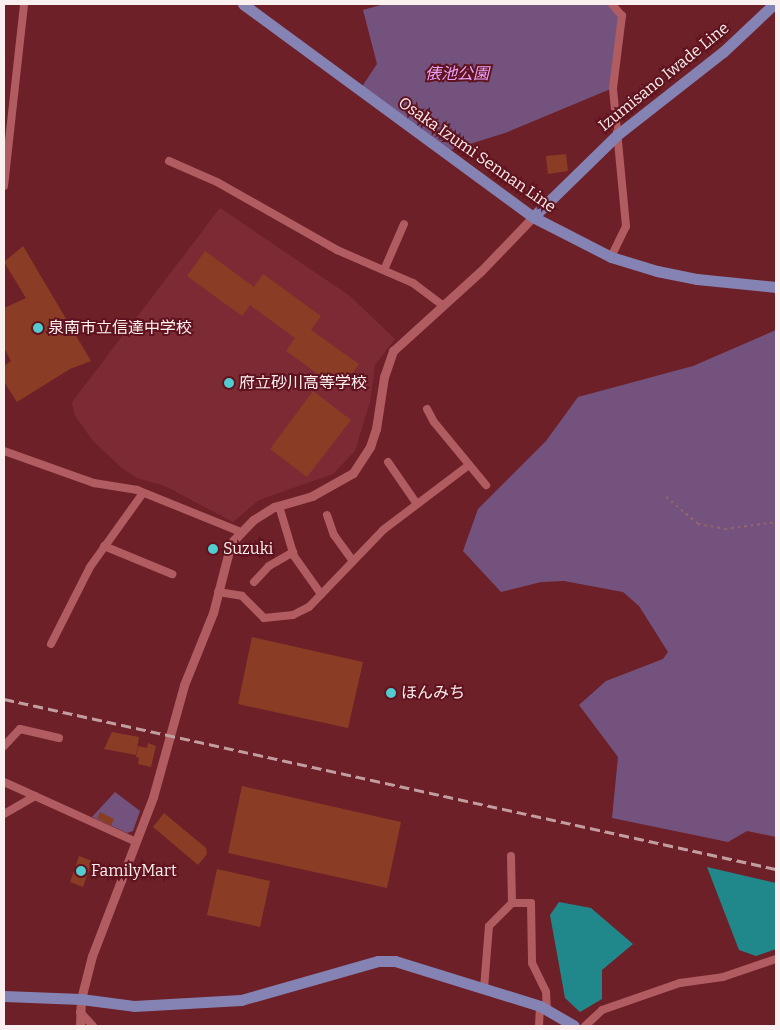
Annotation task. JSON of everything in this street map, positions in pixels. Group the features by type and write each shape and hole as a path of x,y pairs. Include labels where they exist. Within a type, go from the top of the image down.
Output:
{"main road":[{"name":"Osaka Izumi Sennan Line","path":"244,4 533,217 611,257 696,280 776,287"},
{"name":"Izumisano Iwade Line","path":"533,217 617,135 723,52 774,4"},
{"path":"4,996 81,999 134,1006 241,1000 378,961 395,962 543,1008 574,1026"}],"street":[{"path":"4,186 24,4"},
{"path":"611,257 626,226 613,88 622,16 612,4"},
{"path":"170,162 217,182 337,250 413,283 442,304"},
{"path":"80,1026 81,999 92,956 154,797 184,685 218,592 224,560 241,532 253,520 279,506 312,496 353,473 370,447 376,429 384,377 393,351 442,304 481,271 533,217"},
{"path":"384,270 404,224"},
{"path":"427,409 434,422 486,485"},
{"path":"4,451 94,483 143,493 241,532"},
{"path":"388,462 417,504"},
{"path":"218,592 242,596 264,618 293,615 309,607 383,530 469,465"},
{"path":"51,644 104,546 143,493"},
{"path":"279,506 293,552 321,594"},
{"path":"327,515 334,535 353,561"},
{"path":"104,546 172,574"},
{"path":"254,582 269,566 293,552"},
{"path":"4,746 20,729 59,738"},
{"path":"4,782 136,842"},
{"path":"4,814 35,796"},
{"path":"511,856 512,903"},
{"path":"484,989 489,926 512,903 531,903 532,963 546,992 540,1026"},
{"path":"585,1026 602,1010 680,983 723,977 776,959"},
{"path":"80,1012 93,1026"}],"path":[{"path":"666,497 698,524 725,529 776,522"}],"shaded area":[{"name":"府立砂川高等学校","path":"220,208 350,296 395,339 375,365 370,402 355,451 333,474 259,500 233,522 165,486 137,478 123,469 93,441 75,416 72,402"}],"green space":[{"name":"俵池公園","path":"384,4 612,4 622,16 613,88 505,133 444,152 359,91 377,64 363,10"},
{"path":"776,330 776,837 747,831 728,842 612,818 618,757 579,705 606,681 663,659 668,652 639,606 623,592 564,581 541,582 501,592 463,551 478,509 546,441 578,397 693,366"},
{"path":"115,792 140,811 133,831 127,833 92,817"}],"water":[{"path":"707,867 776,883 776,949 756,956 739,950"},
{"path":"559,902 591,908 633,944 602,970 602,999 580,1012 565,998 550,915"}],"building":[{"path":"566,154 568,171 548,174 546,156"},
{"name":"泉南市立信達中学校","path":"23,246 91,361 70,369 17,402 4,382 4,366 11,361 4,348 4,308 26,298 4,262"},
{"path":"205,251 254,287 263,274 321,316 311,330 359,364 340,390 286,351 295,338 250,305 242,316 187,276"},
{"path":"313,391 351,420 307,477 270,449"},
{"path":"252,637 363,662 348,728 238,704"},
{"path":"112,732 139,737 136,755 104,749"},
{"path":"148,743 156,746 151,767 138,764 139,758 136,757 138,746 147,748"},
{"path":"242,786 401,822 387,888 228,853"},
{"path":"100,812 114,819 111,826 97,818"},
{"path":"164,813 206,848 207,854 198,865 153,827"},
{"path":"79,856 92,861 83,887 70,882"},
{"path":"217,869 270,881 260,927 207,915"}],"railway":[{"path":"4,699 776,869"}],"place":[{"name":"泉南市立信達中学校","path":"38,328"},
{"name":"府立砂川高等学校","path":"229,383"},
{"name":"Suzuki","path":"213,549"},
{"name":"ほんみち","path":"391,693"},
{"name":"FamilyMart","path":"81,871"}]}
